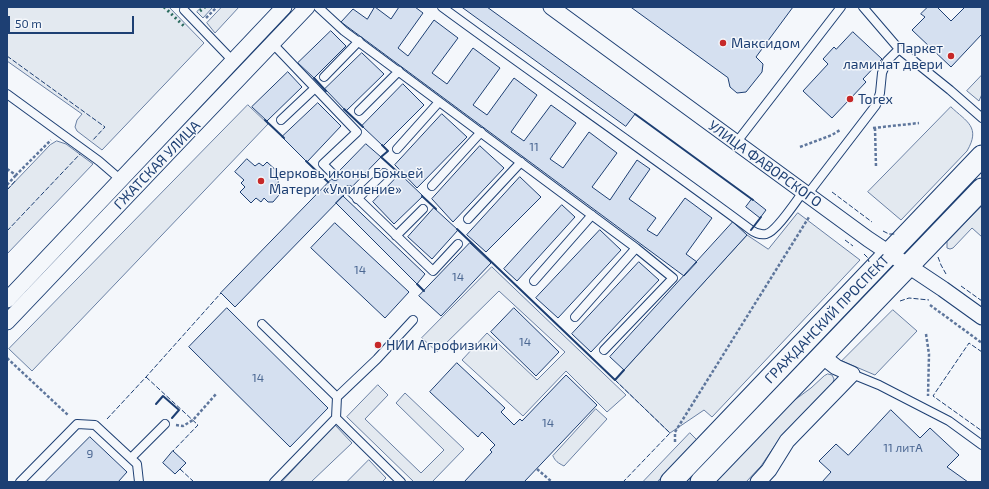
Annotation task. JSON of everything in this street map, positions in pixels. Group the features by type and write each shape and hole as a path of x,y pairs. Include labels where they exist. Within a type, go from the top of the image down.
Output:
{"main road":[{"name":"ГРАЖДАНСКИЙ ПРОСПЕКТ","path":"671,482 982,156"},
{"name":"ГРАЖДАНСКИЙ ПРОСПЕКТ","path":"701,482 982,189"}],"street":[{"name":"ГЖАТСКАЯ УЛИЦА","path":"7,300 284,7"},
{"name":"ГЖАТСКАЯ УЛИЦА","path":"7,322 307,7"},
{"name":"УЛИЦА ФАВОРСКОГО","path":"551,7 868,239 982,317"},
{"name":"ГРАЖДАНСКИЙ ПРОСПЕКТ","path":"822,356 836,367 852,374"},
{"path":"758,482 769,470 787,441 852,374"}],"lane":[{"path":"318,7 337,26 592,215 673,278 604,350"},
{"path":"442,7 757,234 767,234 774,229 876,105 880,94 882,73 888,61 899,48"},
{"path":"736,143 841,7"},
{"path":"863,7 899,48 982,118"},
{"path":"184,10 233,62"},
{"path":"324,77 359,41"},
{"path":"273,44 357,132 324,164 335,176"},
{"path":"359,111 399,71"},
{"path":"280,120 315,88"},
{"path":"7,94 100,161 121,180"},
{"path":"397,149 439,102"},
{"path":"432,186 481,132"},
{"path":"468,220 521,162"},
{"path":"357,199 384,173"},
{"path":"349,190 433,271 458,244"},
{"path":"396,236 423,209"},
{"path":"534,281 592,215"},
{"path":"575,317 636,248"},
{"path":"274,482 336,418 337,397 377,359 413,320"},
{"path":"262,324 337,397"},
{"path":"852,374 879,385 949,421 982,445"},
{"path":"336,418 395,480"},
{"path":"20,482 77,424 95,426 131,458 137,464 139,482"},
{"path":"131,458 166,424"}],"path":[{"path":"876,105 876,167"},
{"path":"800,147 832,135 847,126 856,131 919,122"},
{"path":"7,185 59,131"},
{"path":"7,169 16,175"},
{"path":"676,442 675,432 809,217"},
{"path":"930,305 982,343"},
{"path":"926,334 929,354 928,411"},
{"path":"7,358 77,424"},
{"path":"166,424 183,426 193,420 216,394"},
{"path":"537,469 552,482"}],"shaded area":[{"path":"7,7 169,7 204,43 102,150 77,131 75,127 77,120 82,114 7,61"},
{"path":"202,7 213,7 203,18 197,12"},
{"path":"222,7 239,7 215,33 207,23"},
{"path":"982,75 982,94 979,101 967,91"},
{"path":"248,105 268,124 32,371 9,349"},
{"path":"951,107 967,121 970,126 973,136 971,143 967,151 901,220 868,192"},
{"path":"57,141 66,144 93,164 7,254 7,190 50,145"},
{"path":"982,206 982,237 972,228 953,248 947,248 947,242"},
{"path":"798,213 860,260 712,417 704,410 670,433 615,380 747,235 768,249"},
{"path":"492,267 626,395 607,412 566,371 523,416 462,360 487,333 537,380 565,352 499,291 437,352 422,338"},
{"path":"893,310 917,331 875,375 842,361"},
{"path":"828,374 832,375 834,379 833,383 778,441 761,466 746,482 712,482 781,410"},
{"path":"378,385 388,395 365,419 421,473 444,450 396,403 405,393 464,449 432,482 414,482 347,417"},
{"path":"596,409 607,419 564,466 558,463 553,456"},
{"path":"335,425 352,443 311,482 282,482"},
{"path":"690,433 697,440 657,482 643,482"},
{"path":"369,460 386,478 382,482 347,482"}],"building":[{"path":"375,7 391,19 399,7 415,7 423,13 398,48 408,56 434,20 458,38 432,73 447,84 473,48 500,68 473,105 487,115 514,78 537,95 511,132 524,141 551,105 576,123 550,159 563,168 589,132 617,153 592,187 610,200 637,160 650,169 629,199 656,218 647,230 657,236 685,198 712,218 686,254 697,262 684,276 341,22 353,9 367,19"},
{"path":"462,7 487,7 635,114 626,126"},
{"name":"Максидом","path":"631,7 793,7 756,57 763,64 762,72 746,92 737,93 730,87 728,78"},
{"path":"928,7 937,7 951,21 965,7 982,7 982,34 951,67 912,30 925,17 921,14"},
{"path":"331,31 346,46 314,78 298,63"},
{"path":"853,32 882,59 863,79 866,82 832,118 803,91 828,64 823,59 834,47 836,49"},
{"path":"362,53 384,74 346,111 325,89"},
{"path":"288,72 302,87 267,121 252,107"},
{"path":"403,84 424,105 383,146 362,126"},
{"path":"318,103 341,126 307,162 282,137"},
{"path":"442,114 467,137 417,188 395,165"},
{"path":"366,144 381,157 235,307 221,293"},
{"path":"480,146 504,168 453,222 432,199"},
{"name":"Церковь иконы Божьей Матери «Умиление»","path":"247,159 255,166 259,163 263,166 267,162 279,173 274,178 279,182 275,185 279,189 279,195 273,202 268,202 264,198 261,202 256,198 251,203 240,192 245,187 241,183 244,180 235,172"},
{"path":"400,174 423,196 394,224 373,202"},
{"path":"520,177 541,197 486,252 467,235"},
{"path":"343,196 425,274 417,284 336,203"},
{"path":"752,199 766,210 760,218 746,207"},
{"path":"562,205 575,217 517,281 504,269"},
{"path":"434,208 458,230 432,259 408,237"},
{"path":"733,222 747,235 624,370 610,357"},
{"path":"335,223 409,292 385,318 311,248"},
{"path":"600,230 621,250 558,318 536,298"},
{"path":"470,243 491,263 441,316 419,296"},
{"path":"639,262 659,280 591,352 572,334"},
{"path":"227,308 328,408 290,447 189,347"},
{"path":"514,308 559,352 536,376 491,332"},
{"path":"457,363 505,408 501,412 514,425 520,419 522,421 566,375 597,405 524,482 464,482 492,452 490,450 495,445 482,432 478,437 430,392"},
{"path":"891,410 920,438 930,428 959,455 947,467 968,482 822,482 831,472 819,461 836,444 848,455"},
{"path":"90,437 127,472 118,482 45,482"},
{"path":"173,451 186,463 175,474 163,463"}],"hedge":[{"path":"164,7 185,27"},
{"path":"200,11 205,7"}],"fence":[{"path":"7,56 105,127 92,141"},
{"path":"7,231 80,154"},
{"path":"7,190 16,180"},
{"path":"832,192 872,222"},
{"path":"883,231 889,234 896,234"},
{"path":"845,240 853,246"},
{"path":"864,254 868,258 869,262"},
{"path":"938,257 946,274"},
{"path":"961,286 982,301"},
{"path":"107,419 221,293"},
{"path":"900,301 909,298 929,300"},
{"path":"982,352 969,343 933,396 982,431"},
{"path":"146,377 198,425 173,451"},
{"path":"615,380 670,433 623,482"},
{"path":"180,469 194,482"}],"wall":[{"path":"314,78 326,91"},
{"path":"344,109 363,127"},
{"path":"635,114 753,200"},
{"path":"265,120 284,138"},
{"path":"382,145 388,151 381,157 402,176"},
{"path":"306,161 329,183"},
{"path":"422,196 436,209"},
{"path":"751,230 761,217"},
{"path":"457,229 615,380 624,370"},
{"path":"417,284 424,291"},
{"path":"156,404 163,396 179,410 172,418"}],"place":[{"name":"Максидом","path":"723,43"},
{"name":"Паркет ламинат двери","path":"951,56"},
{"name":"Torex","path":"850,99"},
{"name":"Церковь иконы Божьей Матери «Умиление»","path":"261,181"},
{"name":"НИИ Агрофизики","path":"378,345"}]}
